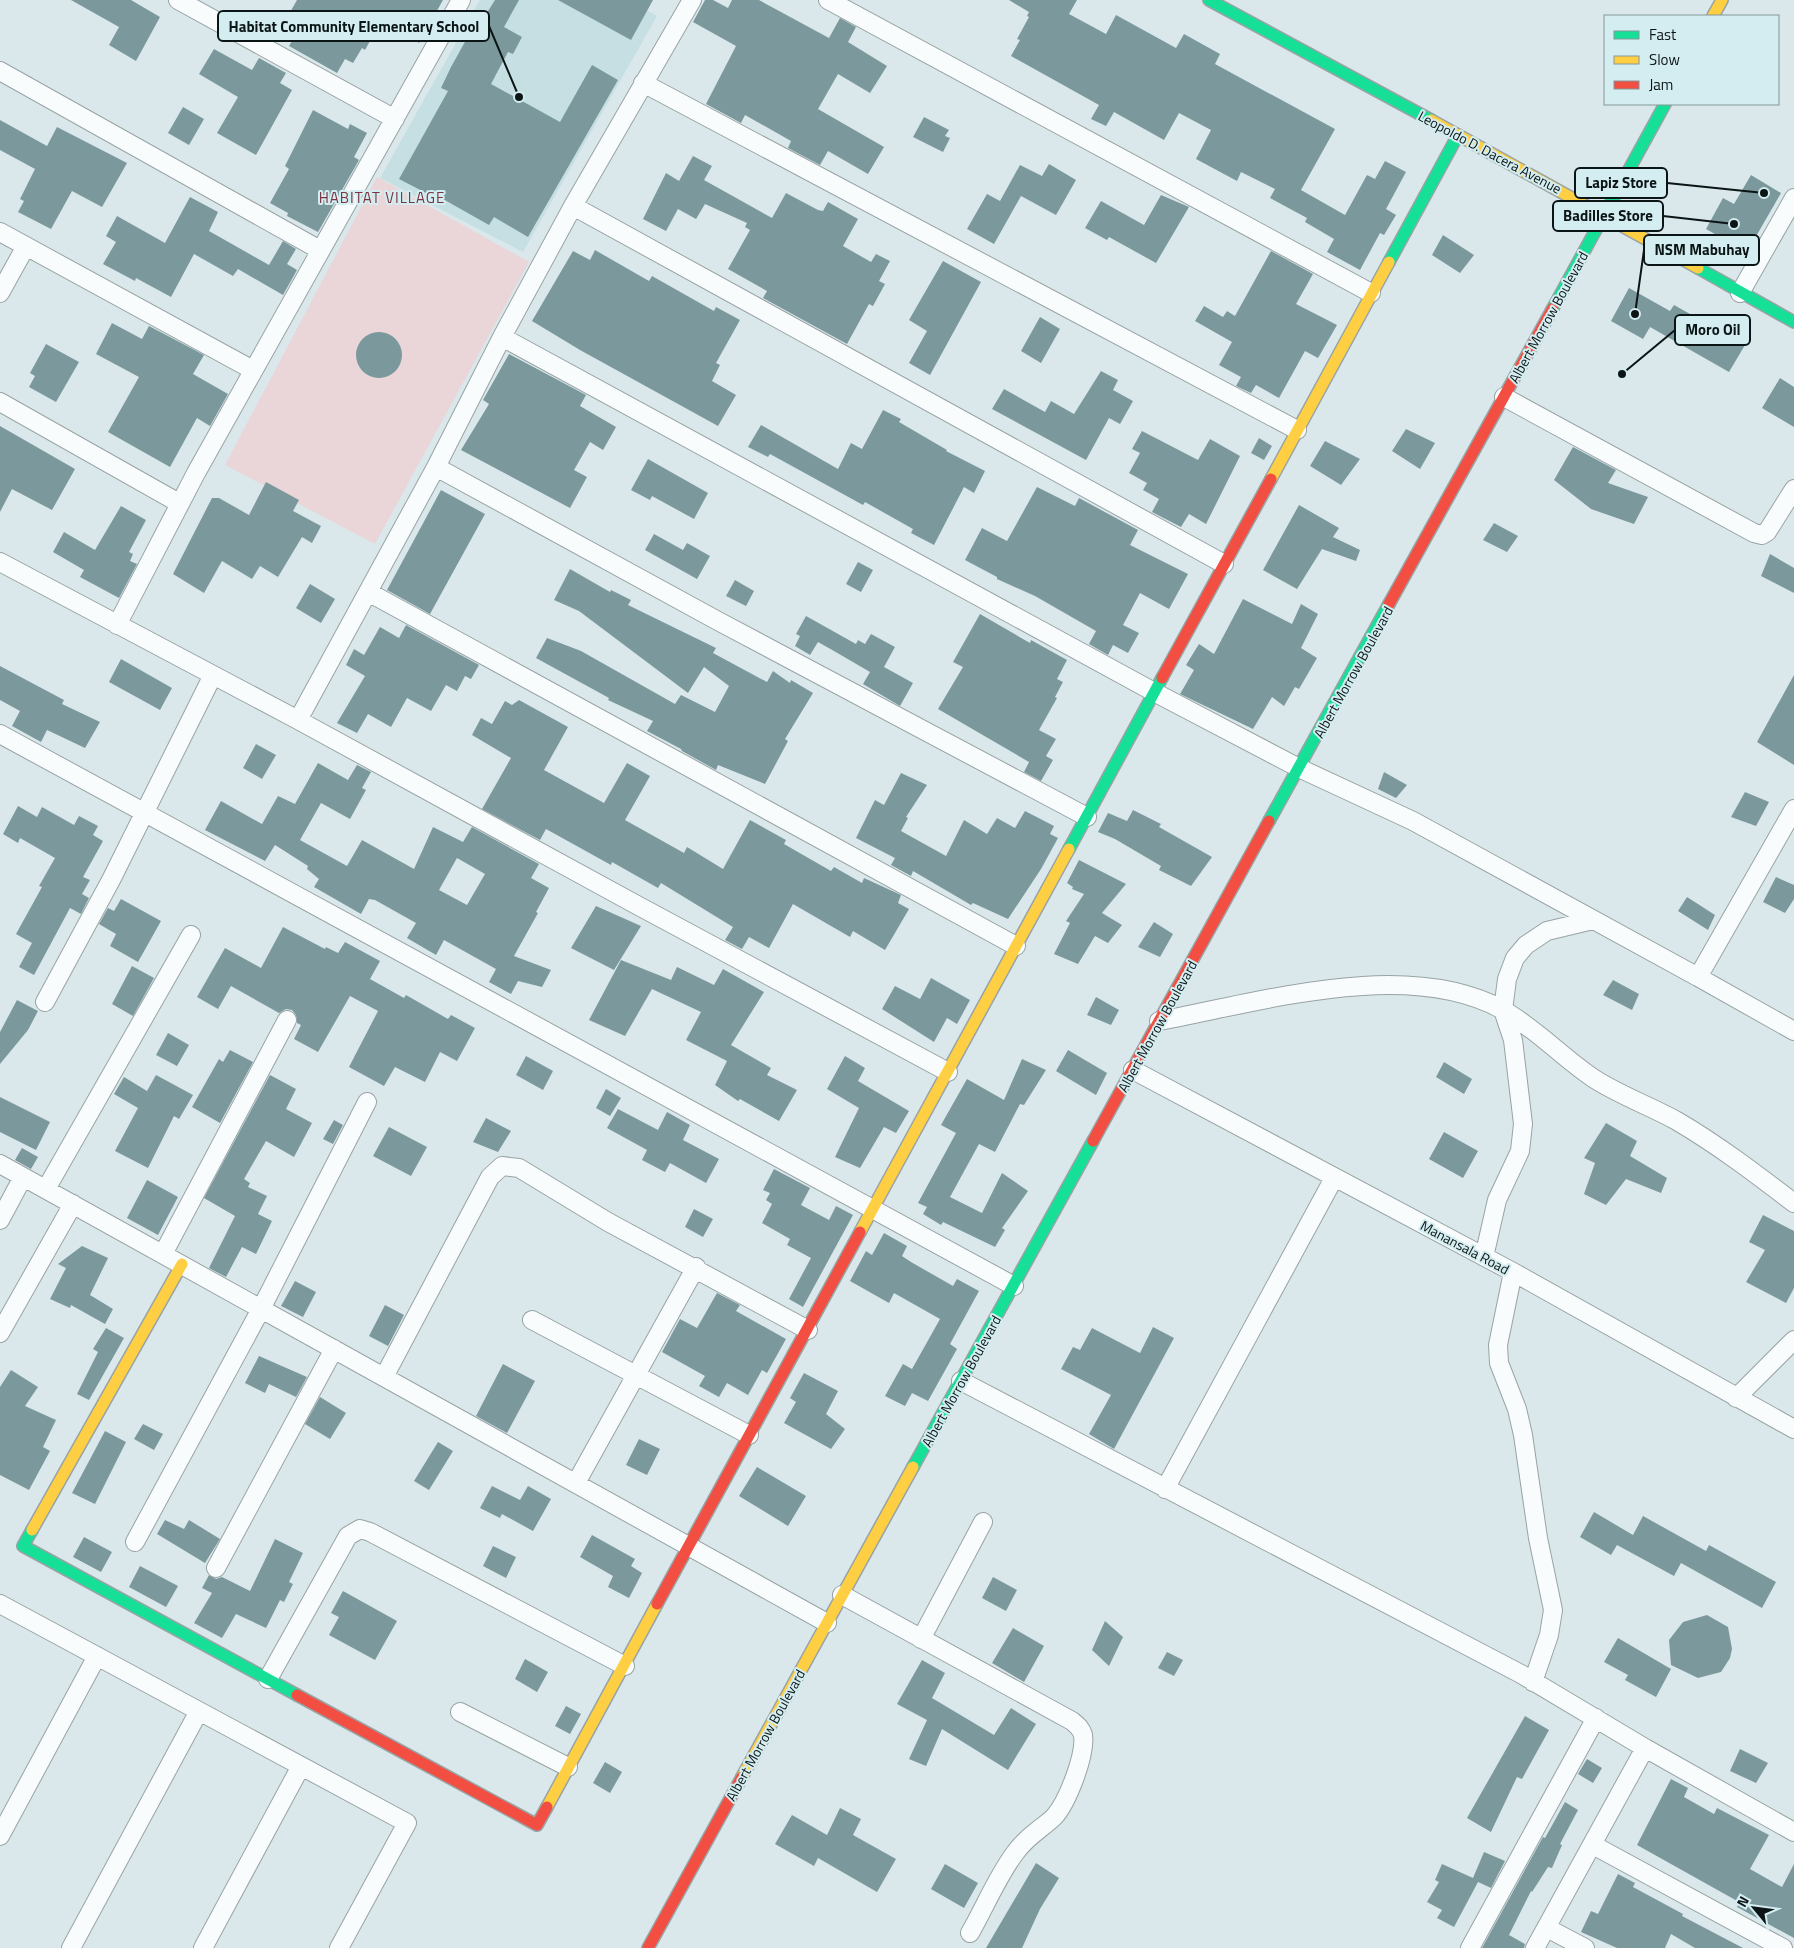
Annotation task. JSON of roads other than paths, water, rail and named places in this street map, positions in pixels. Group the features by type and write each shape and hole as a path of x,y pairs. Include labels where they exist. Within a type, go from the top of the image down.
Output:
{"main road":[{"name":"Leopoldo D. Dacera Avenue","path":"1209,0 1604,214 1794,322"},
{"path":"1714,15 1722,0"},
{"name":"Albert Morrow Boulevard","path":"648,1948 1664,105"},
{"path":"182,1264 23,1546 536,1825 625,1666 1458,135"}],"street":[{"path":"178,0 395,119"},
{"path":"116,625 253,370 461,0"},
{"path":"298,720 436,467 502,337 573,206 692,0"},
{"path":"828,0 1371,293"},
{"path":"0,72 320,250"},
{"path":"643,83 1297,430"},
{"path":"1740,293 1794,198"},
{"path":"573,206 1224,564"},
{"path":"0,232 253,370"},
{"path":"0,293 26,246"},
{"path":"502,337 1154,692 1300,768 1413,821 1794,1031"},
{"path":"1504,397 1754,533 1762,535 1768,532 1794,490"},
{"path":"0,402 180,503"},
{"path":"436,467 718,621 1087,817"},
{"path":"0,562 298,720 948,1072"},
{"path":"368,592 1016,946"},
{"path":"45,1002 72,955 213,676"},
{"path":"0,734 1014,1286"},
{"path":"1698,977 1794,809"},
{"path":"1484,1257 1497,1200 1520,1151 1523,1124 1513,1040 1503,1010 1507,979 1515,958 1526,945 1547,931 1593,920"},
{"path":"46,1189 191,935"},
{"path":"1159,1022 1314,991 1399,984 1435,987 1463,993 1503,1010 1594,1078 1713,1142 1794,1203"},
{"path":"163,1254 287,1020"},
{"name":"Manansala Road","path":"1132,1070 1513,1272 1794,1429"},
{"path":"135,1542 261,1309 367,1102"},
{"path":"0,1164 827,1623"},
{"path":"384,1377 490,1177 502,1166 519,1168 608,1222 696,1267 808,1330"},
{"path":"0,1220 24,1177"},
{"path":"1165,1489 1334,1178"},
{"path":"0,1333 72,1204"},
{"path":"576,1483 638,1375 696,1267"},
{"path":"1513,1272 1498,1345 1499,1363 1517,1409 1523,1435 1538,1538 1553,1610 1549,1635 1533,1682"},
{"path":"532,1320 749,1435"},
{"path":"1736,1398 1794,1340"},
{"path":"216,1568 334,1349"},
{"path":"961,1380 1533,1682 1794,1832"},
{"path":"921,1639 983,1522"},
{"path":"268,1679 348,1536 360,1529 370,1532 625,1666"},
{"path":"842,1596 1072,1721 1078,1725 1082,1734 1081,1757 1062,1806 1053,1817 1032,1833 1013,1855 970,1933"},
{"path":"0,1604 407,1823 340,1948"},
{"path":"0,1836 97,1656"},
{"path":"71,1948 199,1711"},
{"path":"460,1712 568,1767"},
{"path":"1470,1948 1596,1718"},
{"path":"1535,1948 1593,1846 1645,1748"},
{"path":"203,1948 301,1766"},
{"path":"1593,1846 1783,1948"},
{"path":"1547,1928 1585,1948"}],"place":[{"name":"Habitat Community Elementary School","path":"519,97"},
{"name":"Lapiz Store","path":"1764,193"},
{"name":"Badilles Store","path":"1734,224"},
{"name":"NSM Mabuhay","path":"1635,314"},
{"name":"Moro Oil","path":"1622,374"}],"district":[{"name":"HABITAT VILLAGE","path":"382,197"}]}
